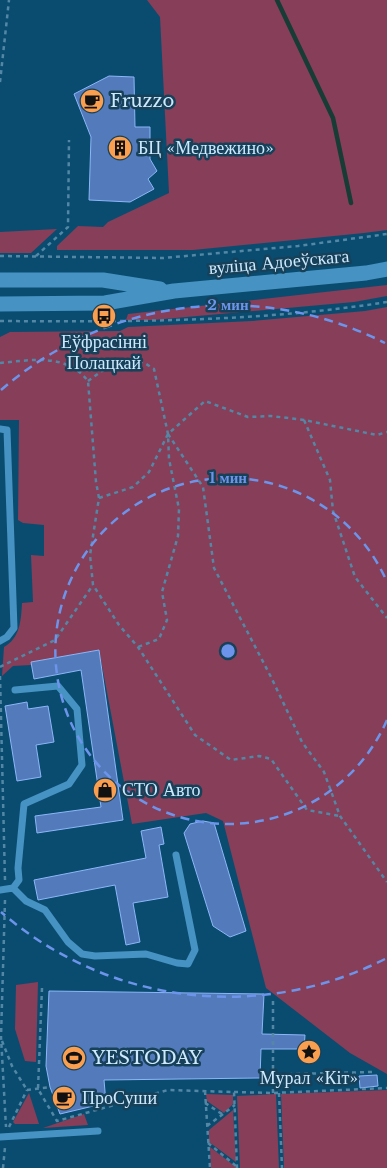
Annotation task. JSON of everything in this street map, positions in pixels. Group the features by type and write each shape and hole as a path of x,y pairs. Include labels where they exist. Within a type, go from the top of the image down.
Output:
{"main road":[{"name":"вуліца Адоеўскага","path":"0,304 104,303 174,291 366,273 387,269"},
{"name":"вуліца Адоеўскага","path":"0,280 103,280 174,291"}],"lane":[{"path":"0,429 6,430 14,628 8,637 0,641"},
{"path":"2,890 13,888 19,880 18,868 24,804 70,784 82,765 77,709 58,686 15,690"},
{"path":"13,888 26,901 45,910 68,942 82,954 95,956 146,954 177,963 188,964 195,950 176,855"},
{"path":"3,1137 98,1131"}],"path":[{"path":"0,82 9,0"},
{"path":"36,256 68,226 68,140"},
{"path":"0,256 163,258 298,246 387,234"},
{"path":"0,321 118,322 266,315 387,302"},
{"path":"0,363 56,360 80,371 88,381 99,498 90,554 93,585 119,626 138,647 195,735 231,760 259,756 271,758 307,810 340,816"},
{"path":"88,381 109,366 142,362 154,370 168,434 169,459 179,509 178,536 162,592 167,620 159,639 138,647"},
{"path":"99,498 133,487 149,472 168,434 205,400 248,417 271,416 304,420 377,435 387,432"},
{"path":"304,420 330,480 333,511 356,578 387,618"},
{"path":"168,434 203,487 214,568 271,677 302,742 324,772 340,816 387,882"},
{"path":"0,668 55,640 93,585"},
{"path":"0,676 3,1168"},
{"path":"42,988 38,1089 57,1121 168,1090 279,1093 387,1088"},
{"path":"273,998 273,1093"},
{"path":"1,1037 12,1066 27,1090"},
{"path":"273,1083 291,1084 291,1074 372,1072"},
{"path":"27,1090 50,1087"},
{"path":"3,1137 27,1090"},
{"path":"205,1091 210,1168"},
{"path":"234,1092 236,1167"},
{"path":"279,1093 282,1168"},
{"path":"205,1103 222,1114"},
{"path":"207,1126 235,1105"},
{"path":"208,1143 236,1167"}],"shaded area":[{"path":"147,0 387,0 387,230 193,250 57,250 57,246 78,226 103,227 108,222 169,193 160,17"},
{"path":"57,229 31,253 0,253 0,232"},
{"path":"387,285 387,296 354,302 153,320 126,320 128,314"},
{"path":"387,307 387,1074 350,1053 266,988 223,821 206,813 132,824 99,650 33,662 31,665 13,666 2,676 4,647 13,639 19,628 22,603 33,602 31,555 44,556 44,525 23,523 18,520 19,420 0,420 0,337 10,332 120,331 128,327 252,321 365,311"},
{"path":"38,982 36,1062 25,1061 15,1029 16,985"},
{"path":"387,1090 387,1168 284,1168 281,1094"},
{"path":"29,1093 39,1124 15,1124 13,1122"},
{"path":"206,1094 233,1095 233,1104 224,1113 207,1101"},
{"path":"276,1094 279,1168 240,1168 237,1096"},
{"path":"233,1110 236,1162 209,1142 209,1130"},
{"path":"84,1114 88,1125 43,1128"},
{"path":"210,1147 236,1167 236,1168 211,1168"}],"building":[{"name":"БЦ «Медвежино»","path":"109,76 134,77 135,127 150,127 150,159 157,171 148,179 154,189 130,202 89,200 91,137 74,94"},
{"path":"99,650 123,820 37,833 35,816 101,807 81,670 34,679 31,662"},
{"path":"27,702 28,709 48,706 54,742 36,745 41,777 17,781 5,706"},
{"path":"203,821 214,823 246,931 230,937 213,926 184,833 190,824"},
{"path":"161,827 164,844 159,845 168,897 133,903 140,942 126,945 115,885 38,900 34,880 146,858 141,831"},
{"path":"49,991 264,994 262,1034 305,1035 304,1049 261,1049 260,1078 104,1080 106,1103 60,1114 50,1087 46,1066"},
{"path":"377,1075 378,1086 360,1088 359,1076"}],"waterway":[{"path":"277,0 333,118 351,203"}],"place":[{"name":"Fruzzo","path":"92,101"},
{"name":"БЦ «Медвежино»","path":"120,148"},
{"name":"Еўфрасінні Полацкай","path":"104,316"},
{"name":"СТО Авто","path":"105,790"},
{"name":"Мурал «Кіт»","path":"309,1052"},
{"name":"YESTODAY","path":"74,1058"},
{"name":"ПроСуши","path":"64,1098"}]}
